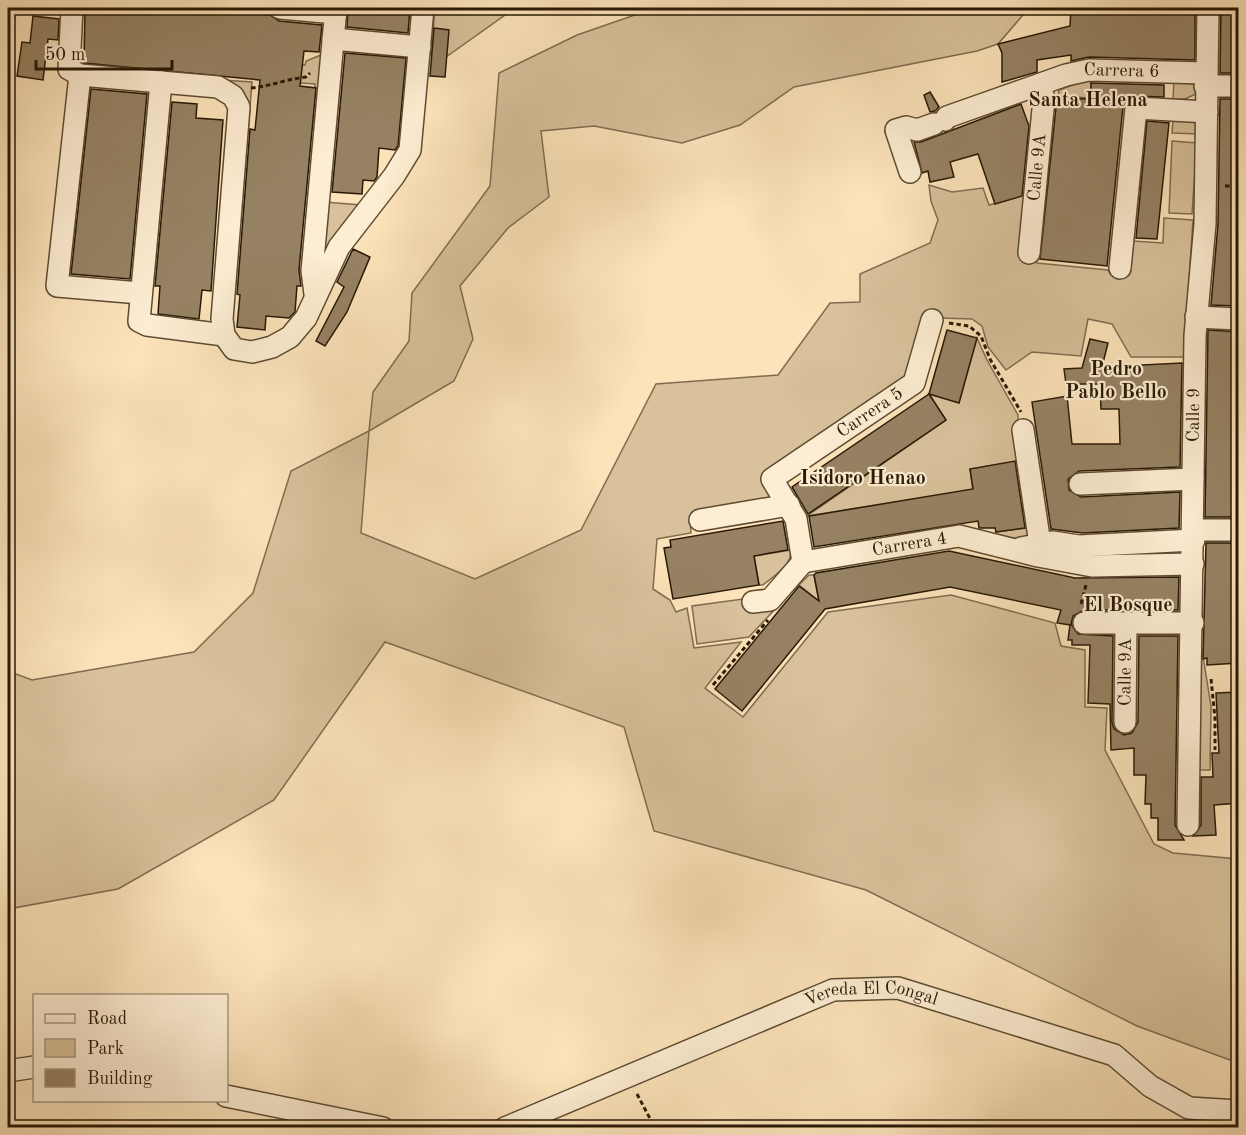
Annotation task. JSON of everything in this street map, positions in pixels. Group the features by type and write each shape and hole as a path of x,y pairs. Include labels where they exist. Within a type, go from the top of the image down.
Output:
{"street":[{"path":"72,8 69,69 81,75 218,87 233,96 239,107 222,319 224,335 234,349 252,352 272,347 290,337 306,318 339,247 394,176 410,150 423,8"},
{"path":"280,8 336,10 312,272 316,295"},
{"name":"Calle 9","path":"1188,825 1193,623 1196,317 1205,224 1207,112 1205,79 1208,8"},
{"path":"333,45 420,47"},
{"name":"Carrera 6","path":"910,172 896,130 906,127 917,130 947,117 1089,70 1205,79 1239,86"},
{"path":"81,75 57,286 140,293"},
{"path":"161,82 139,321 147,325 224,335"},
{"name":"Calle 9A","path":"1029,253 1044,99 1040,85"},
{"path":"1120,268 1136,108 1207,112"},
{"path":"1196,317 1239,319"},
{"name":"Carrera 5","path":"789,505 772,479 914,383 932,320"},
{"path":"1023,430 1040,544"},
{"path":"1080,484 1193,479"},
{"path":"700,520 789,505 796,519 803,562 761,601"},
{"name":"Carrera 4","path":"1014,549 1052,542 1079,546 1239,530"},
{"name":"Carrera 4","path":"803,562 959,536 1092,566 1193,564"},
{"path":"1084,623 1193,623"},
{"name":"Calle 9A","path":"1125,722 1126,624"},
{"name":"Vereda El Congal","path":"506,1128 833,990 897,988 1114,1056 1150,1086 1189,1108 1239,1111"},
{"path":"8,1071 33,1067"},
{"path":"228,1096 383,1128"}],"path":[{"path":"233,96 250,88 273,86 288,79 306,77 333,45"},
{"path":"932,320 969,326 981,336 990,359 1021,412 1023,430"},
{"path":"1084,623 1078,619 1088,573 1092,566"},
{"path":"713,685 779,607 761,601"},
{"path":"628,1076 655,1128"}],"green space":[{"path":"8,8 20,8 8,30"},
{"path":"435,8 506,8 505,15 446,57 431,55"},
{"path":"655,8 1029,8 998,44 977,51 794,87 740,125 682,143 594,126 541,131 549,197 508,228 460,286 473,339 454,381 369,431 373,392 409,341 412,293 490,186 499,73 577,35"},
{"path":"321,55 317,121 312,121 315,84 270,81 269,61 305,65 306,61"},
{"path":"1091,78 1091,98 1058,96 1059,90"},
{"path":"222,80 252,82 248,132 244,132"},
{"path":"1174,80 1196,85 1196,94 1185,99 1173,99"},
{"path":"1173,120 1196,122 1199,134 1172,133"},
{"path":"1172,141 1197,143 1192,214 1169,213"},
{"path":"929,185 952,192 983,188 989,205 1025,195 1033,257 1037,263 1108,270 1111,275 1128,275 1133,241 1163,243 1164,218 1193,220 1184,357 1131,357 1112,324 1088,319 1081,356 1032,352 1006,370 988,347 982,326 972,319 939,318 908,375 769,474 773,499 690,519 691,533 657,539 653,589 670,600 676,612 687,608 694,648 741,642 705,688 743,717 828,612 951,595 1055,623 1061,646 1085,650 1085,707 1107,708 1105,750 1154,844 1173,853 1238,859 1238,1063 1137,1026 866,890 654,831 624,727 385,642 274,800 118,889 8,909 8,671 32,680 194,652 253,593 291,471 369,431 361,533 475,579 581,530 656,384 778,375 830,303 860,302 860,274 930,243 938,220 931,201"},
{"path":"324,202 361,205 318,270"},
{"path":"977,338 1018,415 1018,461 970,469 973,490 807,516 946,420 929,394 959,402"},
{"path":"1033,527 1028,541 995,534 996,532"},
{"path":"791,550 789,561 782,570 763,585 759,585 754,556"},
{"path":"809,575 814,575 819,601 799,585"},
{"path":"743,599 746,610 776,608 749,637 697,644 692,606"},
{"path":"1202,650 1211,706 1210,770 1198,770 1199,652"}],"building":[{"path":"85,8 195,8 270,15 279,21 322,25 319,52 304,51 300,86 316,88 299,270 301,286 297,286 295,312 289,318 266,316 265,330 237,327 240,295 237,294 250,129 255,130 260,80 84,63"},
{"path":"348,8 410,8 408,33 347,27"},
{"path":"1071,8 1195,8 1195,60 1089,57 1071,61 1071,55 1037,60 1037,72 1002,82 1002,53 998,44 1070,26"},
{"path":"1221,8 1239,8 1239,73 1220,73"},
{"path":"33,16 59,19 58,40 48,39 43,80 17,76 22,42 30,43"},
{"path":"434,28 449,30 445,77 430,76"},
{"path":"345,53 406,58 398,146 395,150 379,148 377,177 374,181 363,180 362,194 332,192"},
{"path":"1091,83 1164,85 1164,97 1131,96 1123,106 1107,266 1040,259 1057,98 1091,99"},
{"path":"91,89 147,94 130,279 71,274"},
{"path":"930,92 939,107 930,112 924,95"},
{"path":"1220,99 1239,99 1239,306 1211,305 1218,224"},
{"path":"172,102 197,104 196,118 223,120 211,291 202,290 199,319 158,314 160,286 155,286"},
{"path":"1021,104 1029,126 1022,196 995,204 978,154 950,162 954,177 930,182 928,171 922,173 914,142 921,142"},
{"path":"1147,121 1169,123 1157,239 1136,238"},
{"path":"353,249 370,257 347,312 325,346 316,341 344,287 337,282"},
{"path":"947,330 977,338 959,403 929,394"},
{"path":"1208,330 1239,332 1239,517 1205,517"},
{"path":"1090,339 1108,343 1102,367 1182,363 1180,467 1079,471 1068,479 1069,490 1081,497 1180,492 1179,528 1083,533 1051,529 1032,402 1067,396 1072,444 1120,444 1119,409 1101,409 1100,384 1066,384 1064,369 1082,368"},
{"path":"929,394 946,420 808,514 792,487"},
{"path":"1015,461 1025,528 996,532 995,528 979,528 978,521 814,547 809,516 973,489 970,469"},
{"path":"783,521 788,550 754,556 759,585 673,599 664,548 671,547 670,540"},
{"path":"1206,543 1239,543 1239,663 1207,665 1207,658 1203,659"},
{"path":"949,551 1075,578 1179,577 1178,610 1084,610 1073,616 1071,624 1078,634 1113,636 1112,722 1114,729 1124,735 1132,733 1138,722 1139,636 1178,636 1175,825 1184,840 1158,840 1158,818 1151,818 1151,804 1145,804 1146,775 1134,775 1134,748 1111,750 1110,704 1088,703 1090,645 1072,645 1072,640 1068,640 1070,625 1057,623 1061,610 950,587 825,609 742,711 715,689 799,586 819,601 814,575 816,573"},
{"path":"1239,692 1239,803 1214,805 1216,835 1193,836 1201,825 1201,777 1213,777 1212,753 1219,753 1216,693"}],"district":[{"name":"Santa Helena","path":"1088,101"},
{"name":"Pedro Pablo Bello","path":"1116,382"},
{"name":"Isidoro Henao","path":"863,479"},
{"name":"El Bosque","path":"1128,606"}]}
